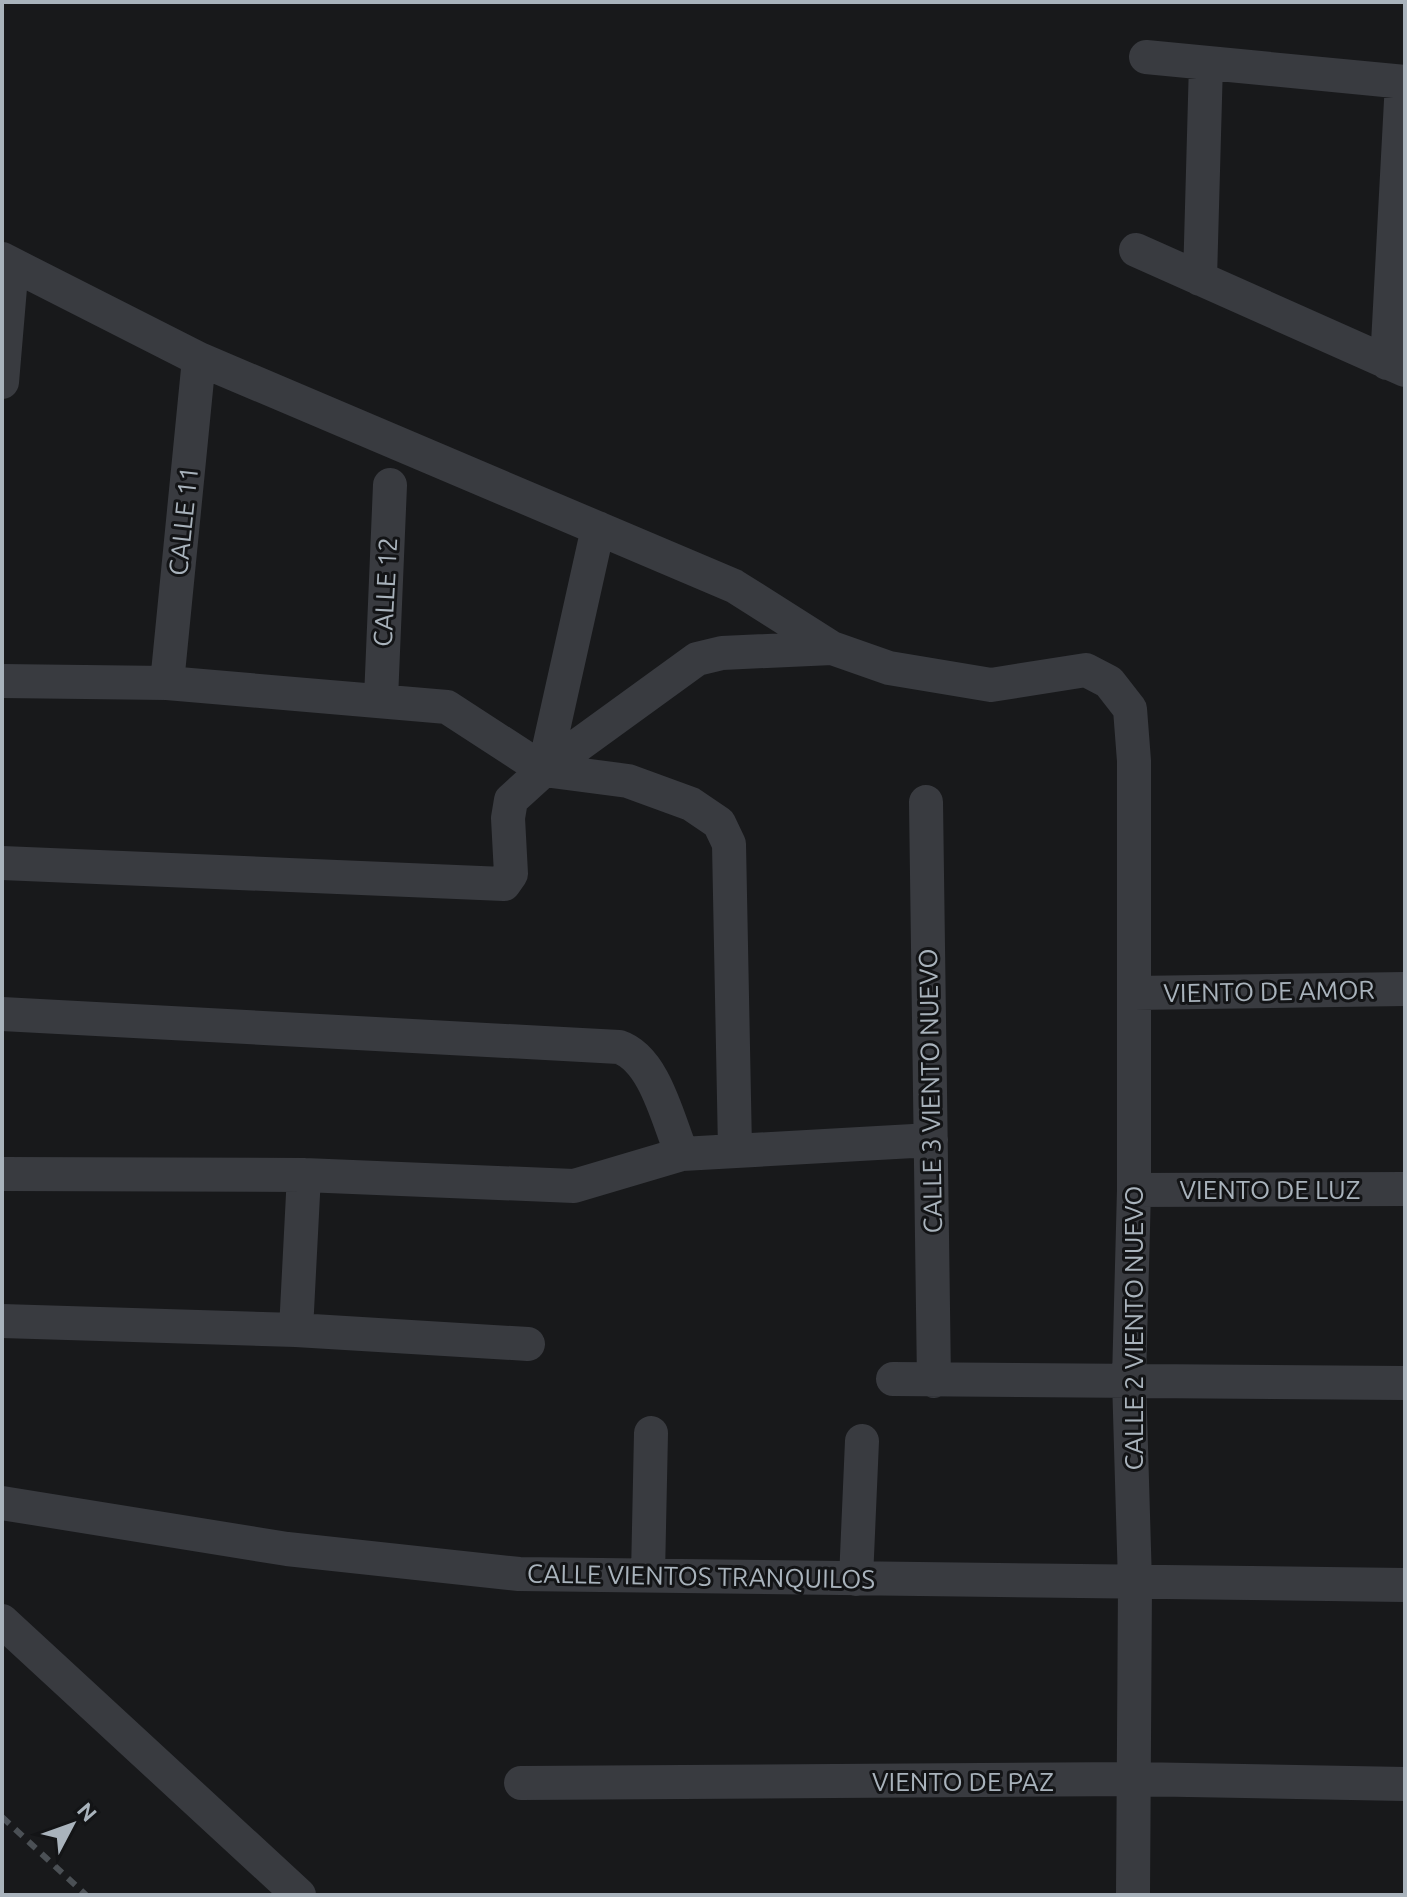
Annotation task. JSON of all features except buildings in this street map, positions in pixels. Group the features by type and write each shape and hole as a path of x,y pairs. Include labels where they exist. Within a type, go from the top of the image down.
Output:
{"street":[{"path":"1136,250 1396,367 1404,82 1146,57"},
{"path":"1200,279 1206,63"},
{"path":"2,382 7,262 199,359 734,586 832,648"},
{"name":"CALLE 11","path":"167,683 199,359"},
{"name":"CALLE 12","path":"381,699 390,485"},
{"path":"544,770 598,528"},
{"path":"2,863 504,884 511,874 508,818 511,800 544,770 697,659 722,653 832,648"},
{"name":"CALLE 2 VIENTO NUEVO","path":"832,648 889,668 991,685 1086,670 1109,682 1130,709 1134,761 1134,1190 1129,1379 1135,1583 1133,1895"},
{"path":"2,681 167,683 447,707 544,770 628,781 691,804 719,823 729,844 735,1149"},
{"name":"CALLE 3 VIENTO NUEVO","path":"926,802 934,1381"},
{"name":"VIENTO DE AMOR","path":"1134,993 1405,989"},
{"path":"2,1014 619,1047 635,1053 646,1070 682,1154"},
{"path":"2,1174 304,1175 574,1186 682,1154 931,1140"},
{"path":"296,1330 304,1175"},
{"name":"VIENTO DE LUZ","path":"1134,1190 1405,1189"},
{"path":"2,1321 296,1330 528,1344"},
{"path":"893,1379 1405,1383"},
{"path":"648,1575 651,1433"},
{"path":"856,1579 862,1441"},
{"name":"CALLE VIENTOS TRANQUILOS","path":"2,1503 287,1549 519,1574 1405,1585"},
{"path":"2,1621 299,1895"},
{"name":"VIENTO DE PAZ","path":"521,1783 1133,1779 1405,1784"}],"railway":[{"path":"2,1817 86,1895"}]}
